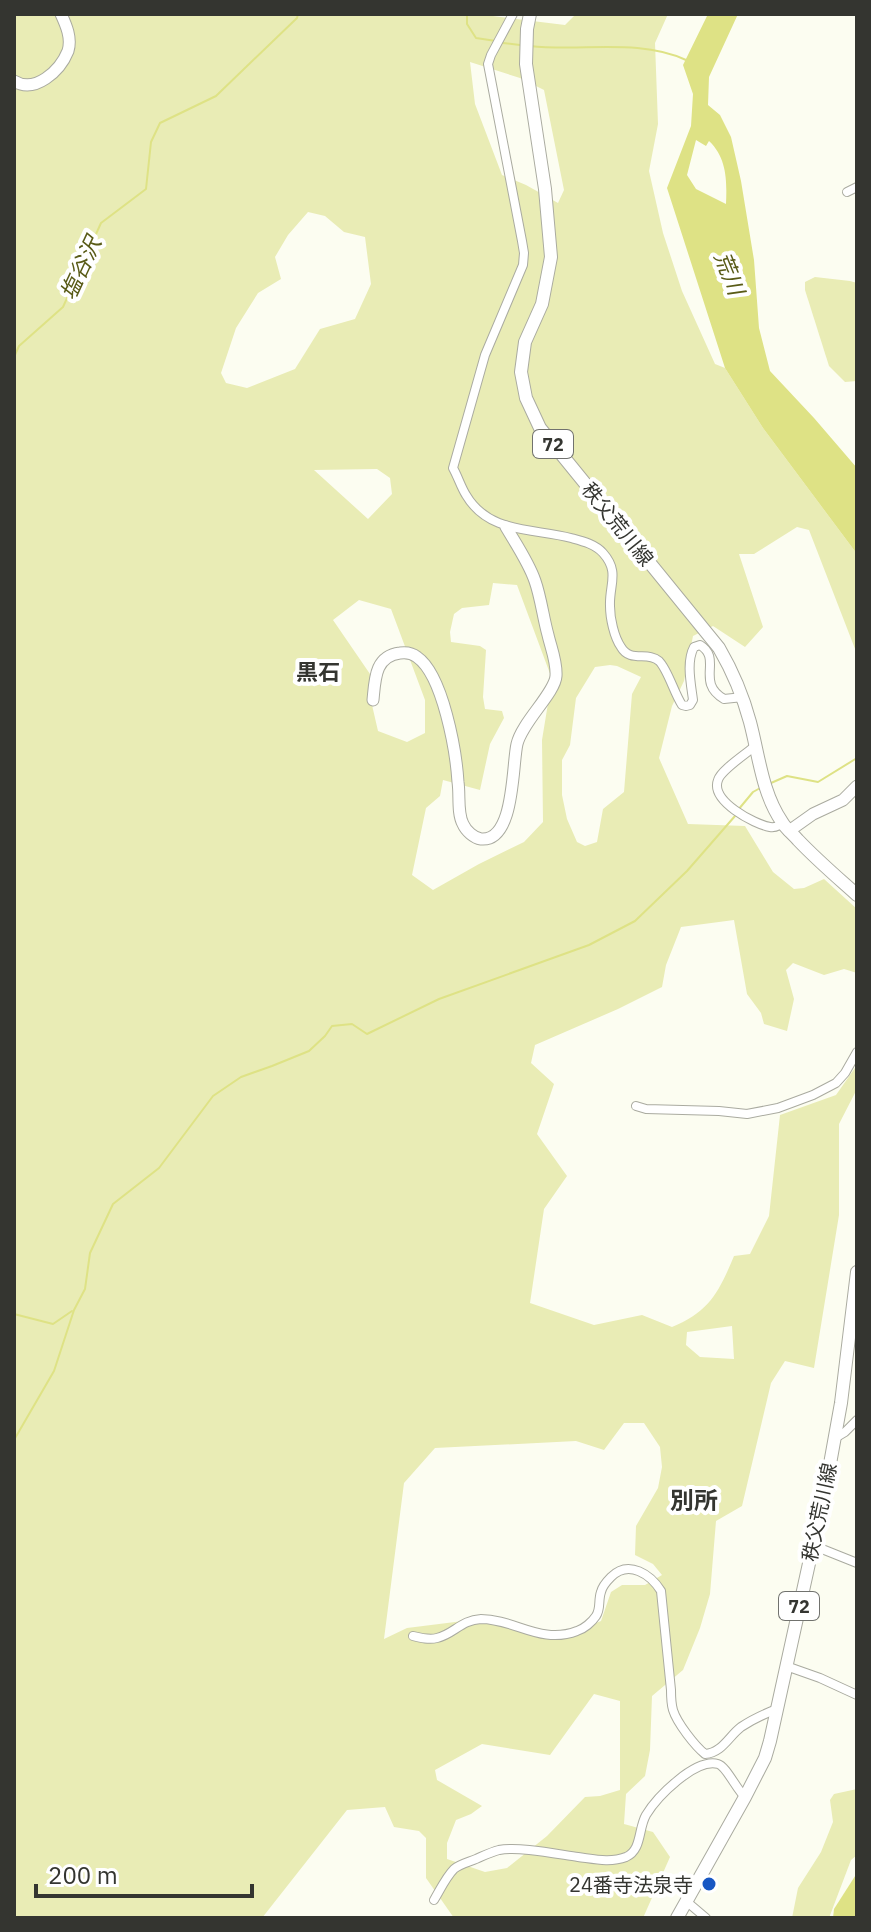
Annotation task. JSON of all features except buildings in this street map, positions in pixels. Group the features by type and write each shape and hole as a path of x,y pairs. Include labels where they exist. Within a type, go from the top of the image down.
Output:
{"main road":[{"name":"秩父荒川線","path":"530,14 526,64 545,189 551,257 542,304 525,342 521,372 526,398 540,428 719,648 733,670 768,794 786,827 857,895"},
{"name":"秩父荒川線","path":"677,1918 765,1758 835,1438 857,1272"}],"street":[{"path":"14,81 28,86 36,84 45,80 62,61 68,51 69,40 61,14"},
{"path":"513,14 488,64 522,241 523,265 485,355 453,468 467,497 482,514 506,527 569,537 602,551 614,572 610,605 621,648 629,656 653,657 661,663 682,705 690,705 693,700 691,652 700,645 709,654 709,675 714,692 724,699 743,697"},
{"path":"847,192 857,187"},
{"path":"373,700 377,671 383,660 392,654 407,652 418,657 426,667 446,710 453,741 461,823 476,838 496,834 508,804 517,743 557,680 535,579 506,527"},
{"path":"755,746 719,776 716,783 730,808 769,826 786,827 843,800 857,786"},
{"path":"636,1106 747,1114 778,1108 836,1083 857,1052"},
{"path":"835,1438 857,1420"},
{"path":"812,1545 857,1563"},
{"path":"413,1636 429,1639 441,1637 471,1620 486,1619 545,1636 581,1631 596,1617 601,1591 608,1580 616,1572 630,1568 654,1579 661,1591 671,1705 699,1749 705,1754 713,1754 737,1730 777,1709"},
{"path":"786,1666 857,1695"},
{"path":"434,1900 455,1868 500,1849 608,1861 627,1857 636,1850 642,1825 653,1807 675,1782 699,1768 718,1764 745,1797"},
{"path":"686,1901 706,1918"}],"shaded area":[{"path":"14,14 492,14 565,25 576,14 668,14 655,43 658,124 649,171 663,233 682,291 715,364 725,368 763,428 857,554 857,654 809,530 797,527 754,554 739,554 763,627 745,647 713,626 693,636 684,681 672,706 659,758 688,824 745,826 773,872 794,889 824,879 857,909 857,973 844,969 824,975 793,963 786,970 794,999 787,1031 764,1024 761,1013 747,994 734,920 681,927 666,965 662,987 535,1045 531,1063 554,1084 537,1134 567,1176 544,1209 530,1303 594,1325 642,1315 672,1327 695,1315 711,1299 734,1256 750,1254 769,1216 780,1115 836,1095 857,1065 857,1089 839,1124 839,1215 814,1368 785,1361 771,1383 742,1506 716,1521 710,1594 700,1628 683,1670 652,1696 650,1750 645,1776 626,1794 624,1824 653,1832 670,1857 643,1918 454,1918 426,1878 426,1838 419,1831 394,1827 385,1807 347,1810 262,1918 14,1918","holes":["470,62 520,78 544,90 564,190 558,203 502,175 475,104","308,212 325,216 344,232 365,237 371,284 355,319 320,329 295,369 247,388 226,383 221,373 236,328 258,293 281,279 275,257 288,235","377,469 390,478 392,494 368,519 314,470","493,583 517,585 552,679 542,740 543,822 524,842 433,890 412,875 426,808 440,796 443,780 480,790 490,744 504,718 502,711 485,709 486,650 480,646 451,642 454,614 462,608 489,605","359,600 391,609 425,700 425,733 407,742 378,731 370,674 333,620","617,666 641,677 632,694 624,792 603,809 597,842 585,846 577,842 567,819 562,795 562,760 570,745 576,698 595,667","732,1326 734,1359 700,1357 686,1345 687,1332","624,1423 644,1423 660,1447 662,1467 658,1488 636,1526 635,1555 653,1564 662,1575 645,1585 622,1585 611,1592 601,1621 568,1634 471,1620 407,1628 384,1639 404,1483 435,1448 576,1441 604,1450","594,1694 620,1701 620,1790 585,1797 547,1836 507,1868 485,1872 447,1859 447,1843 456,1820 482,1806 437,1780 435,1770 482,1744 550,1755"]},
{"path":"815,277 857,283 857,381 845,382 829,366 805,290 805,282"},
{"path":"857,1789 857,1855 851,1860 829,1918 792,1918 798,1888 821,1852 833,1822 830,1800 834,1794"}],"water":[{"name":"荒川","path":"708,14 738,14 709,77 708,105 720,115 731,137 754,260 759,328 770,371 857,468 857,554 763,428 725,368 667,188 691,126 693,94 683,65","holes":["696,140 706,146 709,141 723,162 726,204 696,189 687,175"]},
{"path":"857,1873 857,1918 833,1918 834,1909"}],"waterway":[{"name":"塩谷沢","path":"14,357 19,346 63,307 101,223 146,189 151,142 160,123 216,96 298,14"},
{"name":"塩谷沢","path":"467,14 467,24 476,38 496,41"},
{"name":"塩谷沢","path":"503,43 520,45"},
{"name":"塩谷沢","path":"530,46 629,47 668,53 686,60"},
{"path":"771,783 787,776 818,782 857,758"},
{"path":"738,810 753,792 762,787"},
{"path":"14,1440 54,1371 74,1310 85,1289 90,1253 113,1204 159,1168 213,1096 241,1077 309,1051 332,1026 352,1024 367,1034 439,999 589,945 635,921 687,871 735,816"},
{"path":"14,1314 53,1324 72,1311"}],"place":[{"name":"24番寺法泉寺","path":"709,1884"}],"district":[{"name":"黒石","path":"318,671"},
{"name":"別所","path":"694,1500"}]}
